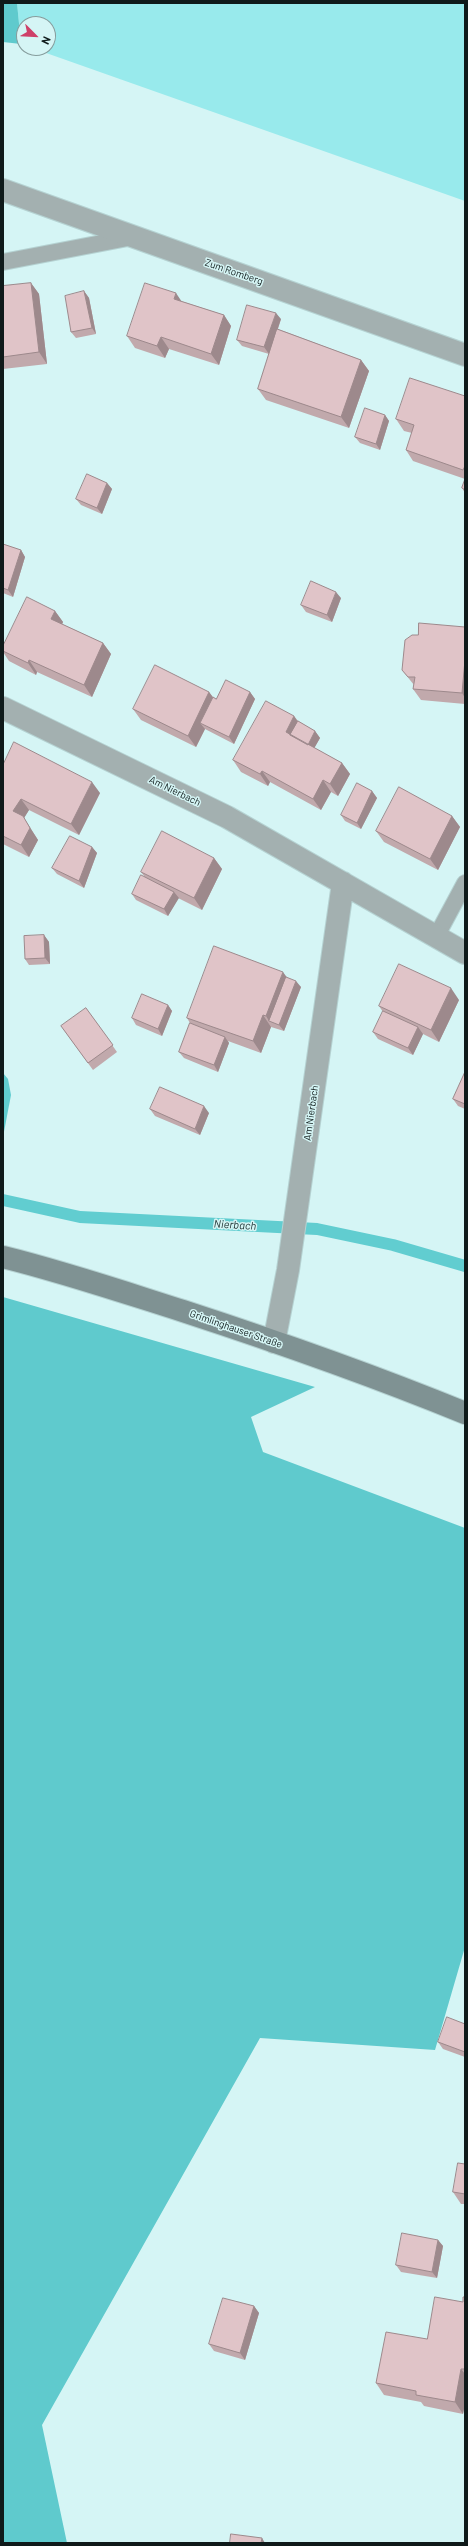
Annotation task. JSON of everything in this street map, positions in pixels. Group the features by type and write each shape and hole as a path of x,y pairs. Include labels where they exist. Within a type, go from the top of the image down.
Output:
{"main road":[{"name":"Grimlinghauser Straße","path":"3,1257 128,1293 358,1370 465,1413"}],"street":[{"name":"Zum Romberg","path":"3,190 465,355"},
{"name":"Am Nierbach","path":"3,708 227,817 465,953"},
{"name":"Am Nierbach","path":"274,1342 288,1270 343,883"}],"lane":[{"path":"3,262 133,237"},
{"path":"436,937 465,884"}],"shaded area":[{"path":"3,3 17,3 18,16 16,16 16,43 3,42"},
{"path":"17,3 465,3 465,201 55,56 56,56 56,16 18,16"},
{"path":"3,1073 8,1079 11,1095 3,1137"},
{"path":"3,1297 315,1387 251,1417 263,1452 465,1528 465,1947 435,2050 260,2038 42,2425 67,2543 3,2543"}],"building":[{"path":"31,283 39,352 3,357 3,286"},
{"path":"145,283 176,293 174,299 224,315 211,354 161,337 157,346 127,336"},
{"path":"84,291 92,328 71,332 65,296"},
{"path":"247,305 276,313 264,347 237,340"},
{"path":"277,329 361,360 341,417 258,389"},
{"path":"410,378 465,396 465,466 463,470 406,450 414,425 396,419"},
{"path":"365,408 385,415 376,444 355,437"},
{"path":"87,474 107,483 97,508 76,499"},
{"path":"465,479 465,490 462,488"},
{"path":"3,544 21,550 8,590 3,588"},
{"path":"311,581 336,592 327,615 301,605"},
{"path":"27,597 55,611 51,619 103,643 84,685 29,660 28,663 3,651 3,646"},
{"path":"419,623 465,627 465,660 462,693 413,689 415,677 408,677 402,670 405,640 412,635 418,635"},
{"path":"155,665 209,692 188,736 133,709"},
{"path":"226,680 250,692 229,737 200,723 213,697 216,699"},
{"path":"266,701 294,716 286,732 342,763 330,784 323,780 313,799 262,771 260,774 233,760"},
{"path":"298,721 315,731 308,745 290,735"},
{"path":"14,742 92,782 71,824 21,799 13,811 23,816 30,828 21,845 3,836 3,765"},
{"path":"357,783 372,791 357,823 341,815"},
{"path":"399,787 452,816 430,859 376,831"},
{"path":"162,831 214,858 194,898 141,872"},
{"path":"70,836 92,847 79,881 52,868"},
{"path":"141,875 174,892 164,909 132,894"},
{"path":"44,935 45,958 25,959 24,936"},
{"path":"214,946 283,972 266,1016 263,1015 253,1041 187,1018"},
{"path":"399,964 451,988 431,1030 379,1006"},
{"path":"286,977 296,981 279,1025 269,1021"},
{"path":"142,994 168,1005 158,1029 132,1018"},
{"path":"86,1008 113,1045 88,1063 61,1026"},
{"path":"383,1011 418,1027 408,1048 373,1032"},
{"path":"190,1023 225,1037 214,1065 179,1052"},
{"path":"465,1072 465,1104 453,1099"},
{"path":"160,1087 204,1106 195,1129 150,1109"},
{"path":"447,2017 465,2024 465,2052 438,2042"},
{"path":"458,2163 465,2164 465,2194 453,2192"},
{"path":"402,2233 438,2240 432,2272 396,2265"},
{"path":"435,2297 463,2302 463,2297 465,2297 465,2369 461,2369 455,2402 416,2395 416,2391 376,2383 386,2332 427,2339"},
{"path":"223,2298 254,2306 240,2353 209,2344"},
{"path":"231,2534 262,2538 261,2543 230,2543"}],"waterway":[{"name":"Nierbach","path":"3,1200 80,1217 317,1229 393,1245 465,1266"}]}
